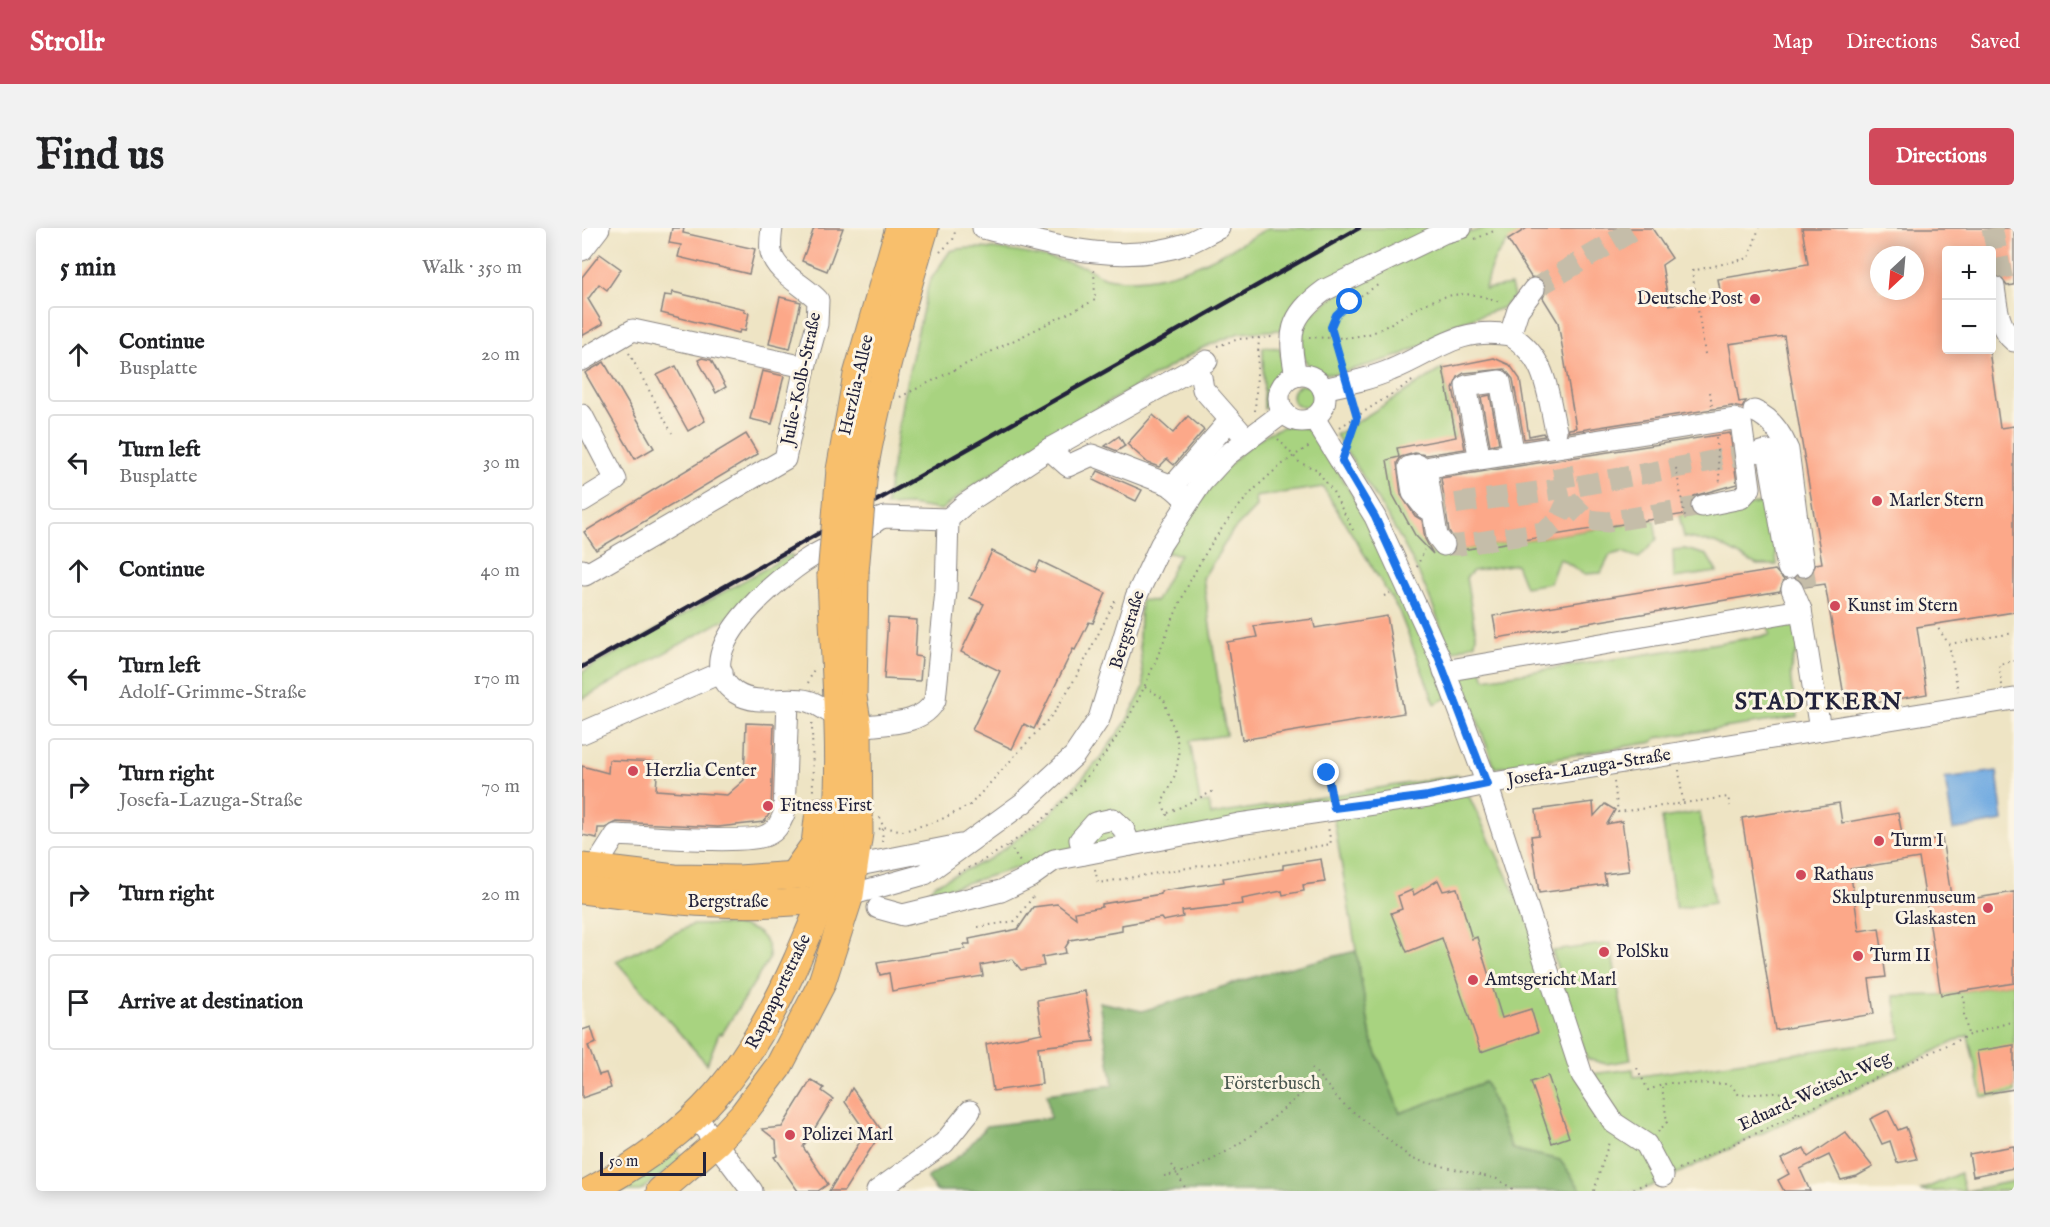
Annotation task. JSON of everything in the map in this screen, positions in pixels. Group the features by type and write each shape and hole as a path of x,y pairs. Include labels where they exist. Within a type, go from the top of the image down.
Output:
{"main road":[{"name":"Herzlia-Allee","path":"822,900 842,869 859,833 822,710 853,697 843,574 857,375 899,228"},
{"name":"Herzlia-Allee","path":"852,470 875,408 895,328 925,228"},
{"path":"793,875 815,844 818,833 823,609 843,574"},
{"name":"Herzlia-Allee","path":"842,869 850,895"},
{"name":"Bergstraße","path":"586,875 739,879 842,869"},
{"name":"Bergstraße","path":"586,875 674,902 738,903 822,900 850,895"},
{"name":"Rappaportstraße","path":"660,1191 717,1142 743,1114 778,1066 796,1037 820,985 850,895"},
{"name":"Rappaportstraße","path":"590,1191 620,1175 697,1118 738,1070 766,1024 822,900"}],"street":[{"path":"582,250 599,228"},
{"name":"Julie-Kolb-Straße","path":"582,570 585,575 785,459 804,367 817,324 818,300 806,287 778,267 771,252 772,228"},
{"path":"983,228 1048,235 1094,253 1123,254 1186,244 1219,228"},
{"path":"1296,376 1292,327 1298,314 1324,290 1443,233 1468,234"},
{"path":"1510,335 1518,310 1534,289"},
{"path":"2014,323 1999,294 2006,334 2014,341"},
{"path":"582,360 633,330 804,367"},
{"path":"1323,389 1391,370 1459,337 1484,331 1510,335 1524,344 1542,368 1556,431"},
{"path":"948,519 946,591 935,700 930,710 921,716 822,710 745,698 734,691 722,672 721,651 728,636 750,608 774,585 809,558 885,517 948,519 965,504 1049,448 1200,364 1203,389 1237,428 1172,487"},
{"path":"1296,376 1312,377 1323,389 1324,406 1314,418 1301,421 1284,412 1279,395 1282,386 1296,376"},
{"path":"1479,455 1466,386 1500,381 1513,450"},
{"path":"1754,411 1766,416 1783,437 1788,450 1795,567 1764,452"},
{"name":"Bergstraße","path":"850,895 925,874 1023,803 1074,756 1099,719 1136,597 1161,544 1188,501 1227,454 1237,428 1259,417 1284,412"},
{"path":"582,415 616,480 582,501"},
{"path":"1314,418 1327,435 1375,517 1444,670 1487,784 1582,1075 1614,1123 1646,1144 1663,1176"},
{"path":"1434,547 1437,536 1426,473 1430,467 1734,419 1741,422 1750,488 1742,498 1702,509"},
{"path":"1049,448 1068,466 1092,455 1172,487 1188,501"},
{"path":"1418,465 1409,467 1413,493 1425,508"},
{"path":"1799,588 1820,730"},
{"path":"1444,670 1801,610"},
{"path":"582,733 722,672"},
{"name":"Josefa-Lazuga-Straße","path":"878,908 903,915 1035,881 1054,860 1172,837 1330,809 1428,796 1487,784 2009,699"},
{"path":"586,875 616,835 742,839 766,836 779,826 822,710"},
{"path":"1088,853 1080,840 1095,823 1113,819 1124,828 1130,845"},
{"name":"Bergstraße","path":"842,869 969,843"},
{"path":"877,1191 944,1143 970,1111"},
{"path":"697,1118 752,1191"}],"path":[{"path":"1468,234 1485,237 1495,228"},
{"path":"1705,354 1692,271 1749,258 1759,228"},
{"path":"875,408 1095,300 1094,253"},
{"path":"1342,461 1357,417 1332,338 1331,327 1336,315 1350,302 1386,281"},
{"path":"1200,364 1203,352 1239,339 1332,338 1366,335 1428,301 1444,296 1467,294 1494,300 1518,310"},
{"path":"621,337 672,433"},
{"path":"1259,337 1259,417 1300,463 1316,469 1332,490 1353,530"},
{"path":"1172,837 1168,813 1162,802 1172,785 1177,767 1177,740 1164,699 1144,687 1184,594 1223,527 1263,481 1294,455 1422,375"},
{"path":"1702,509 1715,422 1710,392"},
{"path":"1237,428 1259,417"},
{"path":"1676,468 1702,509"},
{"path":"1420,560 1434,547"},
{"path":"883,827 904,831 940,820 970,805 1053,713 1085,662 1120,589"},
{"path":"1935,624 1949,644 1961,707"},
{"path":"1949,644 2014,633"},
{"path":"2009,699 1999,664 2014,661"},
{"path":"812,797 814,731 808,717 822,710 808,683 813,673 814,662"},
{"path":"1677,753 1683,803"},
{"path":"1611,764 1618,812 1728,797 1730,806"},
{"path":"1088,853 1098,883 1331,844 1327,773"},
{"path":"1168,813 1216,790"},
{"path":"978,927 1014,921 1030,903 1035,881 1009,844"},
{"path":"1959,992 1965,999 1964,1014 1969,1035"},
{"name":"Eduard-Weitsch-Weg","path":"1628,1191 1969,1035 2014,1021"},
{"path":"1312,1068 1341,1102 1412,1159 1497,1179 1516,1191"},
{"path":"1637,1068 1648,1090 1668,1083 1730,1084 1739,1095 1787,1092 1797,1114"},
{"path":"1164,1176 1177,1175 1237,1147 1320,1078"},
{"path":"1646,1144 1667,1122 1662,1086"},
{"path":"1594,1191 1614,1123"},
{"path":"1172,1165 1187,1191"}],"green space":[{"path":"1268,228 1440,228 1303,297 1286,317 1280,330 1239,333 1202,348 1062,429 968,489 941,510 910,505 886,506 903,398 929,282 950,251 963,248 997,249 1085,267 1107,278 1147,279 1184,270 1201,263"},
{"path":"1485,228 1527,228 1503,247 1490,269 1485,289 1511,285 1514,297 1502,308 1452,325 1424,344 1399,356 1337,374 1324,373 1309,365 1303,351 1303,321 1322,306 1343,291 1389,265 1438,244"},
{"path":"1263,347 1280,348 1284,374 1264,409"},
{"path":"1443,368 1456,437 1387,461 1402,511 1433,554 1654,520 1657,539 1639,558 1622,552 1610,555 1601,573 1585,574 1559,558 1550,583 1525,587 1516,564 1473,571 1466,578 1476,635 1475,643 1455,651 1447,647 1427,591 1400,537 1336,435"},
{"path":"1299,385 1307,385 1314,392 1314,400 1307,407 1299,407 1292,400 1292,392"},
{"path":"1295,425 1315,434 1366,517 1371,536 1412,612 1448,697 1435,704 1399,611 1323,487 1255,497 1256,507 1232,532 1203,578 1226,735 1190,741 1200,803 1209,802 1211,815 1459,775 1539,944 1583,1075 1633,1069 1634,1077 1901,1038 1894,996 1941,995 2014,983 2014,1093 1982,1097 1968,1035 1641,1191 1581,1191 1556,1160 1512,1149 1485,1082 1400,1114 1371,1038 1332,809 1054,857 925,895 935,884 991,858 1047,817 1097,762 1126,722 1144,687 1139,637 1141,600 1156,601 1180,554 1166,553 1204,496 1238,456 1256,441 1276,430"},
{"path":"1770,502 1777,565 1757,565 1718,544 1684,537 1679,515"},
{"path":"1685,549 1707,555 1717,572 1674,578 1673,550"},
{"path":"791,554 793,558 731,616 582,699 582,672"},
{"path":"1787,620 1800,627 1801,648 1795,655 1791,672 1798,717 1656,738 1653,742 1495,768 1459,671 1481,668 1485,679 1770,635 1768,623"},
{"path":"1700,812 1714,903 1676,909 1662,818"},
{"path":"692,925 729,925 753,930 762,936 767,945 769,959 722,1034 719,1033 707,1064 616,961"},
{"path":"1610,943 1631,1060 1606,1064 1587,1059 1552,951"},
{"name":"Försterbusch","path":"1356,951 1371,1038 1400,1113 1485,1082 1512,1149 1560,1160 1582,1191 936,1191 927,1178 963,1153 987,1126 1050,1118 1047,1094 1113,1085 1099,1002 1142,1011 1268,973"},
{"path":"674,1147 683,1158 640,1191 608,1191"},
{"path":"1960,1173 1965,1191 1920,1191"},
{"path":"2014,1181 2014,1191 1966,1191"}],"water":[{"path":"1997,771 2003,821 1953,830 1945,778"}],"building":[{"path":"672,228 684,228 683,233 755,249 749,274 678,257 681,245 669,243"},
{"path":"814,228 843,228 827,271 802,261"},
{"name":"Marler Stern","path":"1527,228 1652,228 1672,258 1662,265 1669,305 1721,296 1718,279 1808,264 1802,228 2014,228 2014,285 2007,286 1999,275 1996,275 1996,246 1942,246 1942,354 1990,354 2000,428 2014,426 2014,612 1917,627 1927,694 1846,708 1825,584 1805,587 1796,577 1810,576 1816,564 1822,563 1784,336 1729,344 1739,402 1746,401 1742,408 1732,406 1568,432 1569,429 1576,428 1558,322 1543,298 1546,291 1545,284 1541,279 1531,277 1508,240"},
{"path":"600,254 621,269 607,290 599,284 588,299 603,324 582,336 582,277"},
{"path":"673,292 745,309 744,312 749,313 745,331 740,330 739,333 661,313 665,295 672,296"},
{"path":"780,297 801,302 790,349 769,344"},
{"path":"702,358 711,360 726,387 716,393 698,360"},
{"path":"1494,358 1510,365 1520,379 1529,436 1543,433 1545,436 1524,439 1513,379 1505,369 1464,373 1458,377 1453,388 1465,449 1426,455 1415,453 1401,457 1397,463 1401,495 1415,516 1422,520 1425,539 1433,554 1415,535 1393,495 1387,460 1399,457 1397,448 1456,437 1443,368"},
{"path":"604,362 654,448 635,459 585,373"},
{"path":"676,366 705,421 688,431 657,375"},
{"path":"762,371 784,376 772,424 750,419"},
{"path":"1490,395 1499,443 1490,445 1481,397"},
{"path":"1153,415 1173,433 1188,416 1204,430 1174,465 1167,459 1159,467 1148,463 1127,444"},
{"path":"1730,433 1737,484 1694,496 1690,503 1692,513 1455,551 1456,543 1449,531 1441,478"},
{"path":"746,434 758,454 596,550 584,532"},
{"path":"1119,436 1125,446 1117,451 1105,446"},
{"path":"1098,471 1142,490 1136,501 1093,480"},
{"path":"992,551 1035,572 1040,561 1106,593 1093,623 1089,622 1075,650 1073,649 1034,729 1024,724 1012,749 972,730 1000,671 961,652 984,604 970,598"},
{"path":"1775,570 1784,580 1780,591 1497,638 1493,616"},
{"path":"1387,616 1404,713 1242,740 1227,642 1257,637 1254,626 1313,619 1315,628"},
{"path":"888,618 917,620 915,656 922,657 920,681 884,679"},
{"name":"Herzlia Center","path":"746,723 774,724 771,811 764,822 718,827 617,822 605,828 598,828 597,838 582,835 582,766 608,773 609,760 658,762 656,790 727,795 744,780"},
{"path":"1593,802 1594,816 1605,804 1615,810 1607,824 1622,821 1629,871 1604,874 1606,884 1539,893 1531,836 1539,835 1536,810"},
{"path":"1839,803 1842,823 1898,813 1904,844 1942,838 1952,902 2014,892 2014,983 1941,995 1919,858 1850,869 1859,931 1879,928 1886,977 1869,979 1874,1014 1775,1030 1742,818"},
{"path":"1321,859 1325,882 1303,885 1304,891 1283,895 1282,891 1242,899 1243,904 1182,911 1183,917 1163,921 1161,918 1122,925 1122,931 1070,940 1065,948 1066,953 1042,957 1044,966 1021,970 1012,959 981,965 983,976 892,991 889,973 880,975 877,963 965,949 964,944 970,944 969,939 1018,929 1033,907 1057,904 1076,918 1075,912 1102,907 1102,904 1161,894 1161,891 1224,882 1223,878 1283,869 1283,865"},
{"name":"Amtsgericht Marl","path":"1438,880 1443,891 1457,888 1472,939 1477,937 1502,1018 1531,1009 1538,1032 1481,1052 1442,938 1407,952 1391,913 1402,909 1398,896 1412,890 1414,895"},
{"path":"1085,991 1094,1041 1038,1047 1042,1084 993,1091 986,1044 1042,1033 1037,1000"},
{"path":"591,1027 596,1043 588,1046 599,1075 606,1073 611,1088 582,1098 582,1030"},
{"path":"2014,1045 2014,1089 1984,1094 1977,1051"},
{"path":"1548,1076 1569,1137 1552,1143 1531,1082"},
{"name":"Polizei Marl","path":"811,1080 824,1088 822,1091 833,1099 803,1147 828,1184 818,1191 798,1191 774,1157 777,1156 776,1140 762,1129 782,1127"},
{"path":"852,1088 882,1131 844,1191 829,1191 866,1132 845,1102"},
{"path":"1888,1110 1898,1130 1906,1127 1917,1159 1897,1163 1890,1141 1882,1144 1870,1119"},
{"path":"1845,1132 1873,1167 1857,1176 1841,1180 1829,1155 1800,1169 1810,1191 1784,1191 1778,1180 1789,1174 1781,1159 1804,1148 1808,1157"},
{"path":"2014,1146 2014,1168 1973,1176 1969,1154"}],"tunnel":[{"path":"1534,289 1637,228"},
{"path":"1992,228 2004,286"},
{"path":"1444,545 1459,545 1544,532 1558,521 1568,500 1556,431"},
{"path":"1425,508 1566,488 1761,452"},
{"path":"1568,500 1588,520 1608,522 1702,506"},
{"path":"1803,566 1806,587"}],"railway":[{"path":"582,667 1359,228"}],"place":[{"name":"Deutsche Post","path":"1755,299"},
{"name":"Marler Stern","path":"1877,501"},
{"name":"Kunst im Stern","path":"1835,606"},
{"name":"Herzlia Center","path":"633,771"},
{"name":"Fitness First","path":"768,806"},
{"name":"Turm I","path":"1879,841"},
{"name":"Rathaus","path":"1801,875"},
{"name":"Skulpturenmuseum Glaskasten","path":"1988,908"},
{"name":"PolSku","path":"1604,952"},
{"name":"Turm II","path":"1858,956"},
{"name":"Amtsgericht Marl","path":"1473,980"},
{"name":"Polizei Marl","path":"790,1135"}],"district":[{"name":"STADTKERN","path":"1819,702"}],"route":[{"path":"1327,773 1334,808 1428,796 1487,784 1438,656 1375,517 1342,461 1357,417 1332,338 1331,327 1336,315 1350,302"}]}
